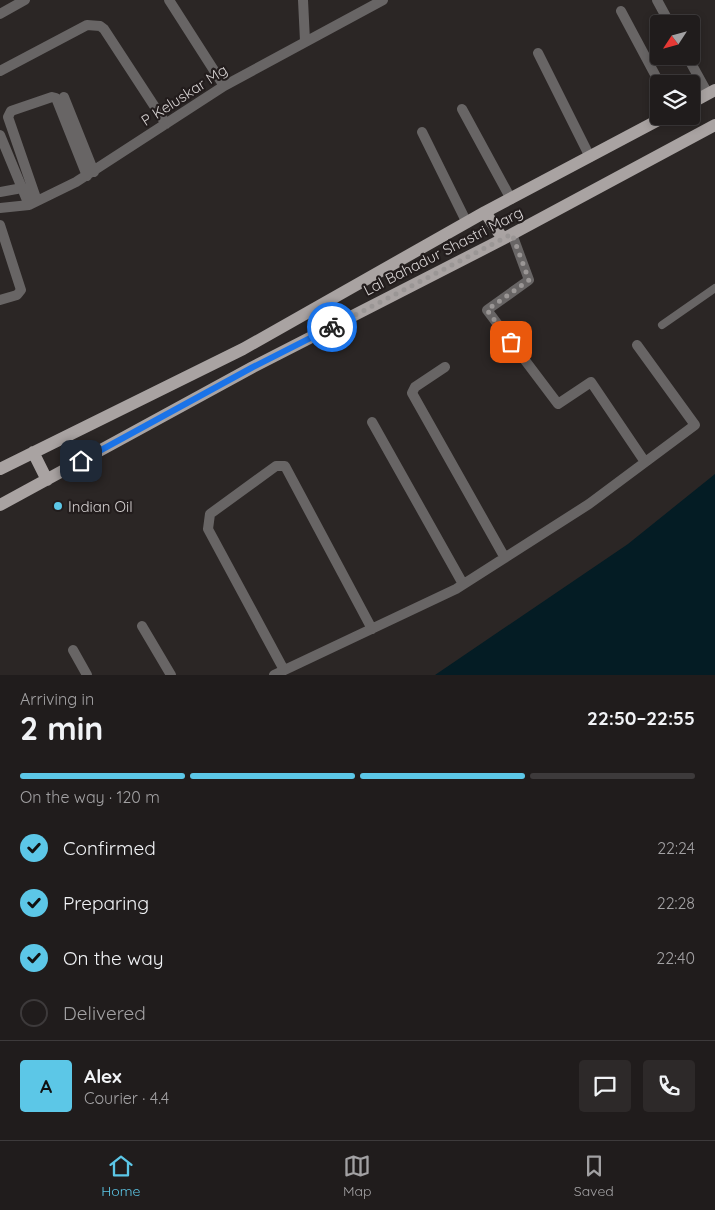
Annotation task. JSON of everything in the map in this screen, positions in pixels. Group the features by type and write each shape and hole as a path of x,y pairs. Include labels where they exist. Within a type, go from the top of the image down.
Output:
{"main road":[{"path":"700,98 712,92"},
{"name":"Lal Bahadur Shastri Marg","path":"0,469 243,349 466,222 650,125"},
{"name":"Lal Bahadur Shastri Marg","path":"0,505 253,367 507,236 715,125"},
{"path":"485,212 507,236"},
{"path":"243,349 253,367"},
{"path":"33,452 47,480"}],"street":[{"path":"0,14 25,0"},
{"path":"169,0 224,86"},
{"path":"303,0 304,41"},
{"name":"P Keluskar Mg","path":"0,208 33,203 90,174 224,86 304,41 383,0"},
{"path":"657,0 665,15"},
{"path":"621,11 655,75"},
{"path":"0,71 87,25 100,26 104,29 166,124"},
{"path":"538,53 590,157"},
{"path":"694,65 712,92"},
{"path":"33,203 8,117 11,111 52,97 56,98 90,174"},
{"path":"64,97 90,174"},
{"path":"462,109 511,198"},
{"path":"422,132 466,222"},
{"path":"0,135 22,188 33,203"},
{"path":"0,192 22,188"},
{"path":"0,225 21,290 17,295 0,300"},
{"path":"507,236 529,280 487,310 558,404 592,382 645,462"},
{"path":"274,675 463,584 589,504 695,425 637,345"},
{"path":"445,367 415,387 412,393 505,558"},
{"path":"372,422 463,584"},
{"path":"284,670 208,529 210,514 276,466 285,466 372,629"},
{"path":"142,626 171,675"},
{"path":"73,650 87,675"}],"lane":[{"path":"662,325 715,288"}],"water":[{"path":"715,474 715,675 435,675 628,544"}],"way so far":[{"path":"332,327 512,234 529,280 487,310 511,342"}],"place":[{"name":"Indian Oil","path":"58,506"}],"route":[{"path":"81,461 253,367 332,327"}]}
